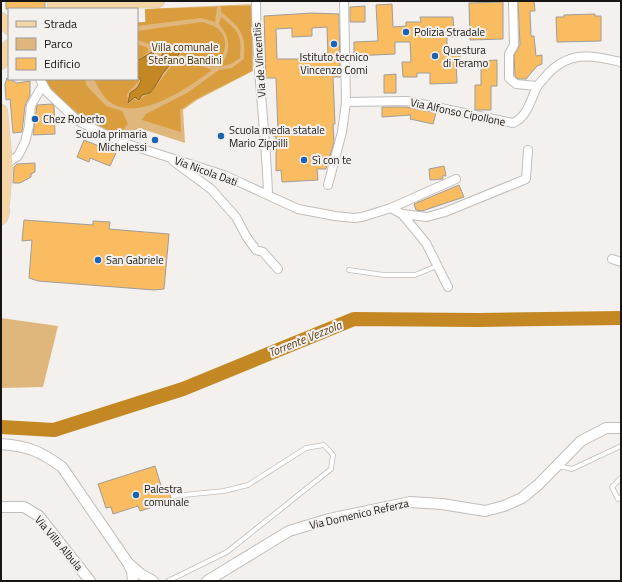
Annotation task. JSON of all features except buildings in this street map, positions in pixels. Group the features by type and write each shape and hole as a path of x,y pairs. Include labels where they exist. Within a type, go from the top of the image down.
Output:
{"main road":[{"path":"64,8 75,2 158,1"},
{"path":"4,59 8,49"},
{"path":"1,111 3,177 2,209"}],"street":[{"name":"Via de Vincentiis","path":"256,1 258,74 264,120 268,194"},
{"path":"328,185 342,132 346,102 344,1"},
{"path":"513,1 514,45 509,54 509,78 516,84 537,86 552,69 564,60 576,56 604,57 619,63"},
{"path":"3,177 18,156 25,142 29,126 31,105 41,82"},
{"name":"Via Nicola Dati","path":"41,82 56,101 78,121 121,142 224,175 298,208 354,218 392,208 456,179"},
{"name":"Via Alfonso Cipollone","path":"346,102 407,101 512,123 519,120 527,110 537,86"},
{"path":"402,214 427,217 445,212 526,179 528,150"},
{"path":"167,157 211,189 236,217 246,236 256,250 263,252 278,269"},
{"path":"392,208 402,214 426,243 448,287"},
{"path":"612,259 621,262"},
{"name":"Via Domenico Referza","path":"207,581 225,572 289,531 329,519 410,502 442,504 485,511 504,506 522,498 581,441 606,428 621,428"},
{"path":"1,444 23,446 49,457 62,467 128,563 132,571 133,581"},
{"name":"Via Villa Albula","path":"1,507 24,507 39,516 90,581"},
{"path":"128,563 151,580"},
{"name":"Via Domenico Referza","path":"197,581 225,572"},
{"path":"137,581 151,580"}],"lane":[{"path":"349,270 384,275 415,274 438,266"},
{"path":"168,581 227,552 331,469 333,455 324,446 306,448 248,485 224,491 173,496"},
{"path":"556,466 572,469 621,446"},
{"path":"621,478 612,487 618,499 621,497"}],"green space":[{"name":"Villa comunale Stefano Bandini","path":"254,4 253,71 197,100 183,110 185,143 139,128 125,137 118,137 79,118 67,108 43,80 138,80 138,22 145,22 145,9"},
{"path":"221,6 252,6 252,71 196,99 180,110 181,132 142,120 146,114 187,93 219,70 232,68 244,59 244,43 241,32 238,27 221,12"},
{"path":"217,7 215,22 201,18 138,26 138,23 146,22 145,9"},
{"path":"221,17 232,26 238,34 240,39 240,58 231,64 219,67 228,51 228,40 219,24"},
{"path":"202,22 212,25 221,32 224,37 225,48 221,58 213,67 180,54 181,44 165,49 138,40 138,31"},
{"path":"138,44 148,48 148,52 138,60"},
{"path":"178,57 212,70 177,93 163,100 149,106 135,108 122,107 107,100 95,80 138,80 138,78 139,81 127,94 128,104 135,99 139,101 151,93"},
{"path":"45,80 86,80 86,85 106,106 122,111 128,124 119,135 77,113"},
{"path":"1,318 58,326 43,387 1,388"}],"shaded area":[{"path":"181,45 179,54 163,73 154,88 150,93 142,95 139,100 135,97 128,103 130,93 137,88 141,81 138,77 138,60 152,52 157,58 161,57 166,50"}],"waterway":[{"name":"Torrente Vezzola","path":"1,427 54,430 183,389 354,319 478,320 621,318"}],"place":[{"name":"Polizia Stradale","path":"406,32"},
{"name":"Istituto tecnico Vincenzo Comi","path":"334,44"},
{"name":"Questura di Teramo","path":"435,56"},
{"name":"Chez Roberto","path":"35,119"},
{"name":"Scuola media statale Mario Zippilli","path":"221,136"},
{"name":"Scuola primaria Michelessi","path":"155,140"},
{"name":"Sì con te","path":"304,160"},
{"name":"San Gabriele","path":"98,260"},
{"name":"Palestra comunale","path":"136,495"}]}
